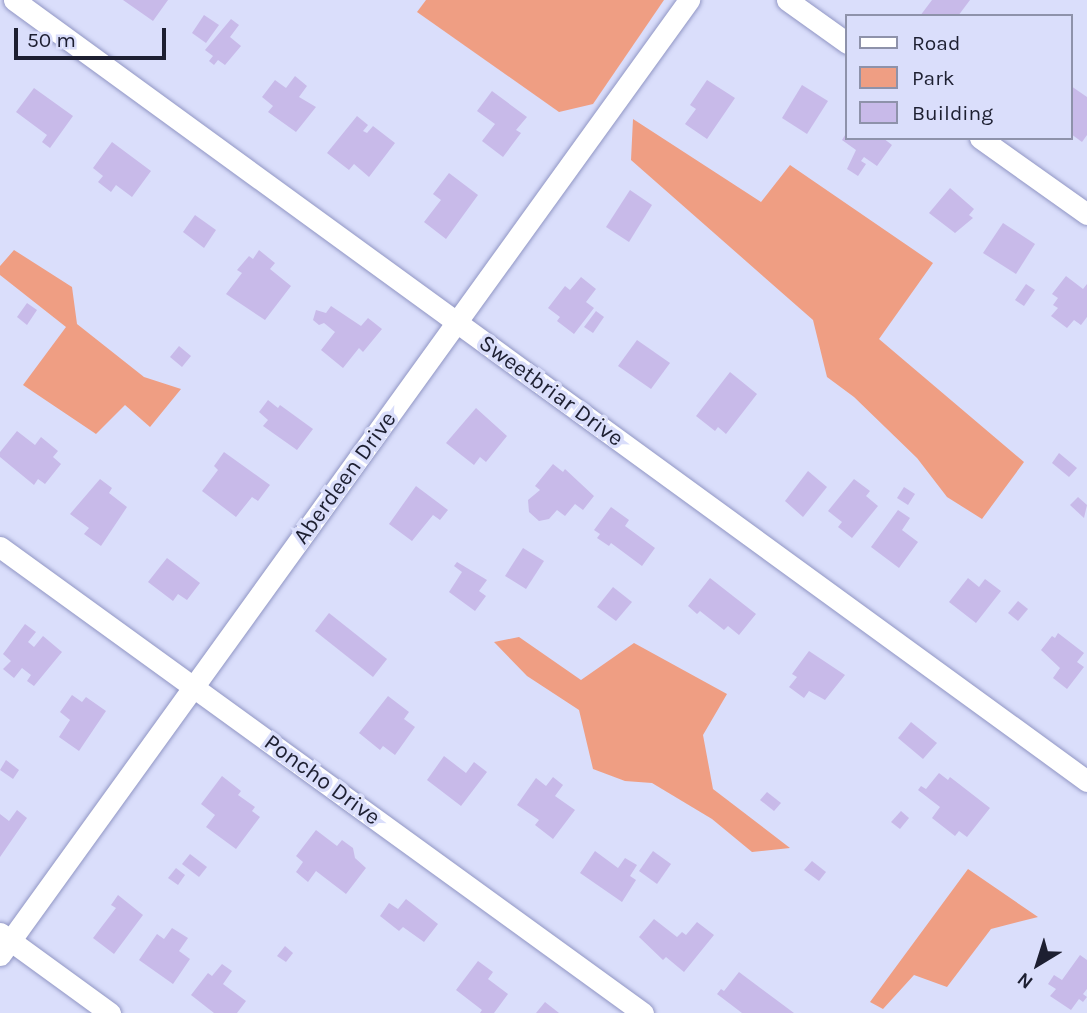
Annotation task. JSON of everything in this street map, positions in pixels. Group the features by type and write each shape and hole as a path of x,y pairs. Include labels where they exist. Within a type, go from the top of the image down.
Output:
{"street":[{"name":"Sweetbriar Drive","path":"14,0 1087,781"},
{"name":"Aberdeen Drive","path":"3,943 194,688 689,0"},
{"path":"787,0 846,42"},
{"path":"983,140 1087,214"},
{"name":"Poncho Drive","path":"0,547 643,1013"},
{"path":"3,943 110,1013"}],"green space":[{"path":"426,0 664,0 593,104 559,112 417,12"},
{"path":"633,119 761,202 790,165 933,263 879,339 1024,462 982,519 947,497 917,458 854,397 827,377 813,320 631,160"},
{"path":"14,250 72,287 77,324 144,377 181,389 150,427 125,405 96,434 23,385 66,327 0,275 0,266"},
{"path":"519,637 581,680 634,643 727,694 703,735 713,789 790,848 752,852 712,819 652,783 625,781 593,769 579,710 527,676 494,642"},
{"path":"968,869 1038,917 991,929 947,987 914,975 883,1009 870,1002"}],"building":[{"path":"123,0 168,0 153,21"},
{"path":"932,0 970,0 960,14 922,14"},
{"path":"204,15 219,25 206,43 192,33"},
{"path":"231,19 239,25 230,37 241,46 225,65 218,60 214,65 209,61 213,56 205,50"},
{"path":"295,76 307,86 299,97 316,107 296,132 268,112 273,106 262,97 275,80 286,88"},
{"path":"707,80 735,98 707,139 685,124 696,109 690,105"},
{"path":"802,85 828,101 807,134 782,118"},
{"path":"1073,87 1087,97 1087,135 1082,142 1073,135"},
{"path":"34,88 73,116 50,148 42,142 47,135 16,112"},
{"path":"492,91 527,117 516,130 521,133 503,157 482,141 495,124 477,111"},
{"path":"357,116 368,125 363,131 367,133 373,126 395,143 369,177 354,164 349,170 327,153"},
{"path":"846,134 846,140 886,140 892,145 877,166 864,157 861,161 866,164 858,176 847,169 856,150 842,140"},
{"path":"112,142 151,171 132,197 116,185 111,192 98,182 103,176 93,168"},
{"path":"449,173 478,195 446,239 424,222 441,200 433,194"},
{"path":"950,188 974,209 969,215 973,218 955,233 929,213"},
{"path":"630,190 652,205 629,242 606,227"},
{"path":"195,215 216,230 204,248 183,232"},
{"path":"1003,223 1035,244 1016,274 983,253"},
{"path":"259,250 275,263 270,269 291,286 265,320 226,294 242,273 237,270 249,256 253,259"},
{"path":"1066,276 1083,289 1087,284 1087,317 1081,325 1074,320 1067,328 1051,316 1058,308 1053,305 1058,298 1052,294"},
{"path":"581,277 596,289 586,302 594,308 574,334 557,321 560,317 548,308 565,286 570,290"},
{"path":"1026,284 1035,290 1024,306 1015,300"},
{"path":"27,303 37,310 27,325 17,317"},
{"path":"331,306 361,326 368,318 382,329 363,352 359,348 343,368 321,350 335,332 324,323 319,325 313,320 316,310 326,313"},
{"path":"596,311 604,317 593,333 584,327"},
{"path":"637,340 670,363 651,389 618,366"},
{"path":"179,346 191,356 182,367 170,357"},
{"path":"730,372 757,394 726,434 718,427 715,431 696,416"},
{"path":"268,400 278,408 280,405 313,429 297,450 263,426 268,420 259,412"},
{"path":"476,408 507,436 486,462 480,457 474,465 446,443"},
{"path":"17,431 35,445 41,437 58,451 53,457 61,464 45,484 38,479 34,485 0,457 0,452"},
{"path":"224,452 270,485 258,501 252,497 236,517 202,491 218,470 214,466"},
{"path":"1059,453 1077,468 1069,477 1052,463"},
{"path":"553,464 563,472 565,469 594,496 583,510 575,504 565,516 557,510 549,519 539,521 529,512 528,500 540,490 535,486"},
{"path":"808,471 827,487 803,517 785,501"},
{"path":"100,479 112,488 109,493 127,507 101,546 84,534 89,528 70,514"},
{"path":"854,479 870,491 866,496 878,506 852,538 838,527 842,522 828,511"},
{"path":"416,486 448,510 440,520 433,515 412,541 389,524"},
{"path":"904,487 915,494 908,505 897,498"},
{"path":"1078,497 1087,505 1084,518 1070,505"},
{"path":"611,507 629,520 625,526 655,548 642,566 611,543 609,546 597,538 600,534 594,530"},
{"path":"898,510 910,518 902,530 918,542 899,568 871,547"},
{"path":"523,548 544,561 526,589 505,576"},
{"path":"167,558 200,583 187,600 178,594 173,601 148,582"},
{"path":"457,562 487,580 479,591 486,596 475,611 449,592 462,572 454,566"},
{"path":"710,578 756,614 739,635 728,626 724,630 700,611 697,614 688,606"},
{"path":"968,578 979,587 985,579 1001,591 976,623 949,602"},
{"path":"613,587 632,602 616,621 597,607"},
{"path":"1018,601 1028,609 1018,621 1008,613"},
{"path":"329,613 387,659 373,677 315,631"},
{"path":"25,624 36,632 28,642 34,647 43,636 62,652 34,686 27,681 31,675 22,668 14,678 3,669 11,661 3,654"},
{"path":"1058,633 1084,653 1077,662 1084,667 1067,689 1053,678 1060,668 1041,650 1052,636 1055,638"},
{"path":"809,651 845,675 825,700 809,691 804,698 789,687 797,677 792,674"},
{"path":"72,695 82,702 86,697 106,711 79,751 59,737 70,720 60,712"},
{"path":"388,696 409,712 404,719 415,727 395,755 383,746 380,750 359,733"},
{"path":"911,722 937,743 923,759 898,738"},
{"path":"444,756 466,773 474,762 487,772 461,806 427,780"},
{"path":"6,760 19,770 13,779 0,770"},
{"path":"939,773 948,780 950,777 990,808 967,837 959,831 955,836 932,818 940,807 918,790 921,786 926,789"},
{"path":"222,776 241,791 238,795 255,807 252,811 260,817 236,849 206,827 215,815 201,804"},
{"path":"553,777 563,785 555,796 575,810 553,839 535,825 539,820 517,805 536,778 546,786"},
{"path":"767,792 781,803 774,811 760,800"},
{"path":"17,810 27,818 0,857 0,814 9,821"},
{"path":"901,811 909,818 900,829 891,822"},
{"path":"316,830 337,846 342,840 353,848 355,858 366,868 346,894 316,871 308,882 296,872 303,862 296,856"},
{"path":"595,851 618,868 625,858 637,865 630,876 636,880 622,902 580,873"},
{"path":"653,851 671,864 657,884 639,871"},
{"path":"190,854 207,867 199,877 182,864"},
{"path":"812,861 826,872 819,881 804,870"},
{"path":"176,868 185,875 178,885 168,878"},
{"path":"118,895 143,915 114,954 93,938 116,908 111,905"},
{"path":"406,899 438,924 424,942 403,927 399,931 380,916 389,903 398,909"},
{"path":"654,919 677,937 682,932 686,935 697,922 714,935 684,972 666,957 663,960 639,937"},
{"path":"172,928 188,938 179,951 190,959 173,984 139,960 157,934 164,939"},
{"path":"285,946 293,953 286,962 277,956"},
{"path":"1080,955 1087,960 1087,989 1083,994 1087,997 1083,1002 1079,999 1071,1010 1050,996 1056,989 1048,984 1054,975 1062,980"},
{"path":"478,961 493,972 488,979 508,994 494,1013 480,1013 482,1010 456,990"},
{"path":"222,964 232,971 223,984 246,1001 237,1013 214,1013 191,995 208,973 212,976"},
{"path":"739,972 794,1013 742,1013 717,994 721,989 724,991"},
{"path":"545,1002 559,1013 536,1013"}]}
